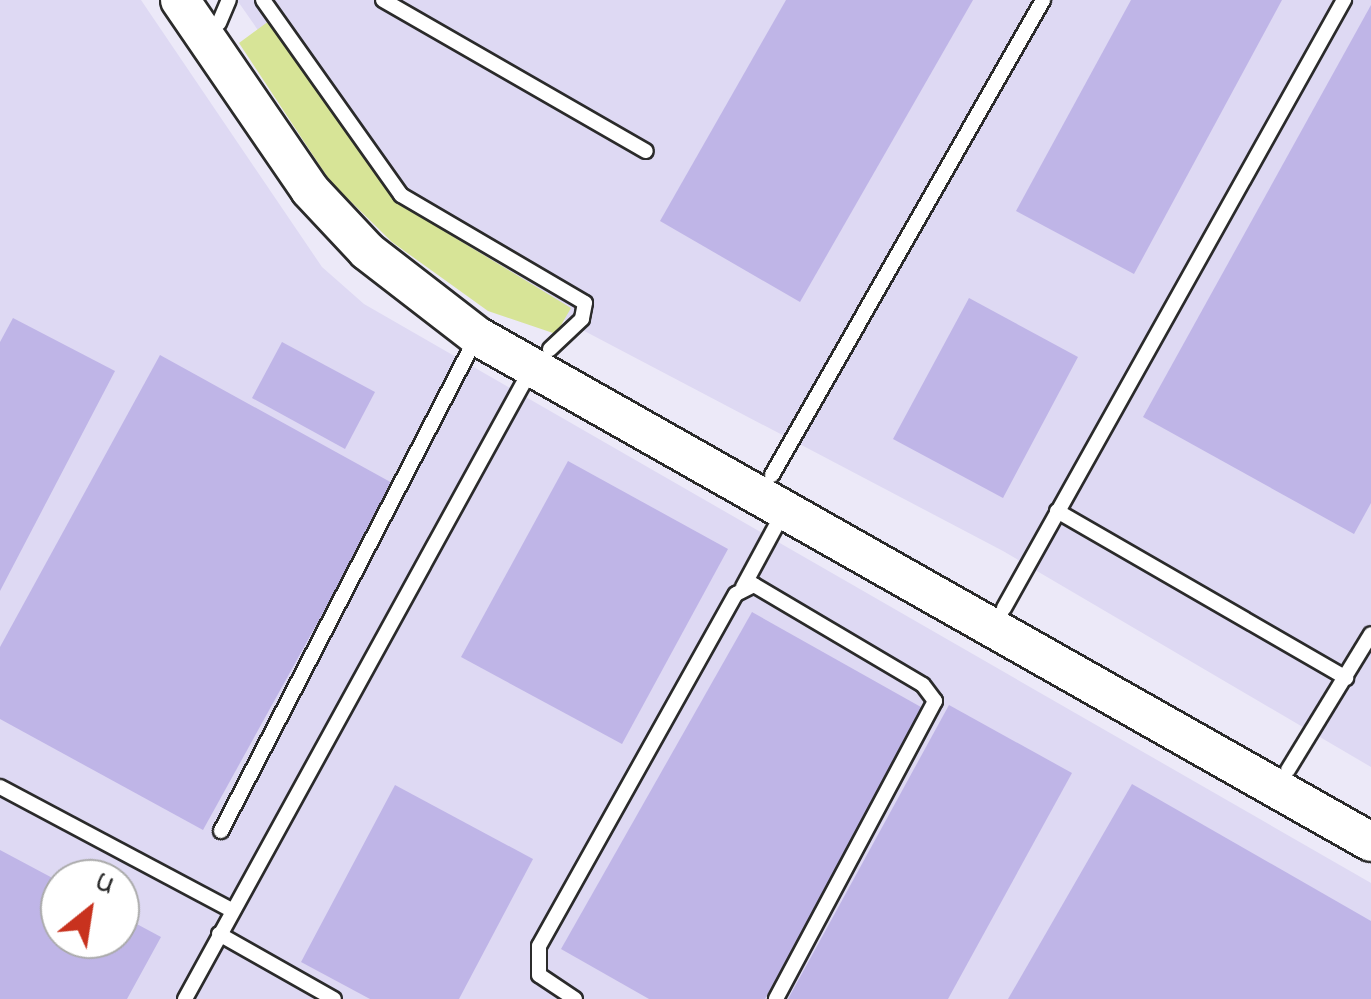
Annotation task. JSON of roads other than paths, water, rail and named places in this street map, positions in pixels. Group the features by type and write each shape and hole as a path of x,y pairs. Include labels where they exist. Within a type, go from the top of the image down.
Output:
{"main road":[{"path":"180,0 214,15 330,181 382,238 541,357 779,491 1371,842"},
{"path":"214,15 310,190 367,251 478,336 541,357"},
{"path":"779,491 1004,608 1371,819"}],"lane":[{"path":"185,999 541,357 582,319 585,303 400,196 263,0"},
{"path":"384,0 646,151"},
{"path":"575,999 540,976 540,946 743,587 779,491 1042,0"},
{"path":"1004,608 1344,0"},
{"path":"221,831 478,336"},
{"path":"1058,512 1346,678"},
{"path":"743,587 768,590 922,685 935,701 776,999"},
{"path":"1288,770 1371,634"},
{"path":"0,787 231,910"},
{"path":"219,934 334,999"}]}
